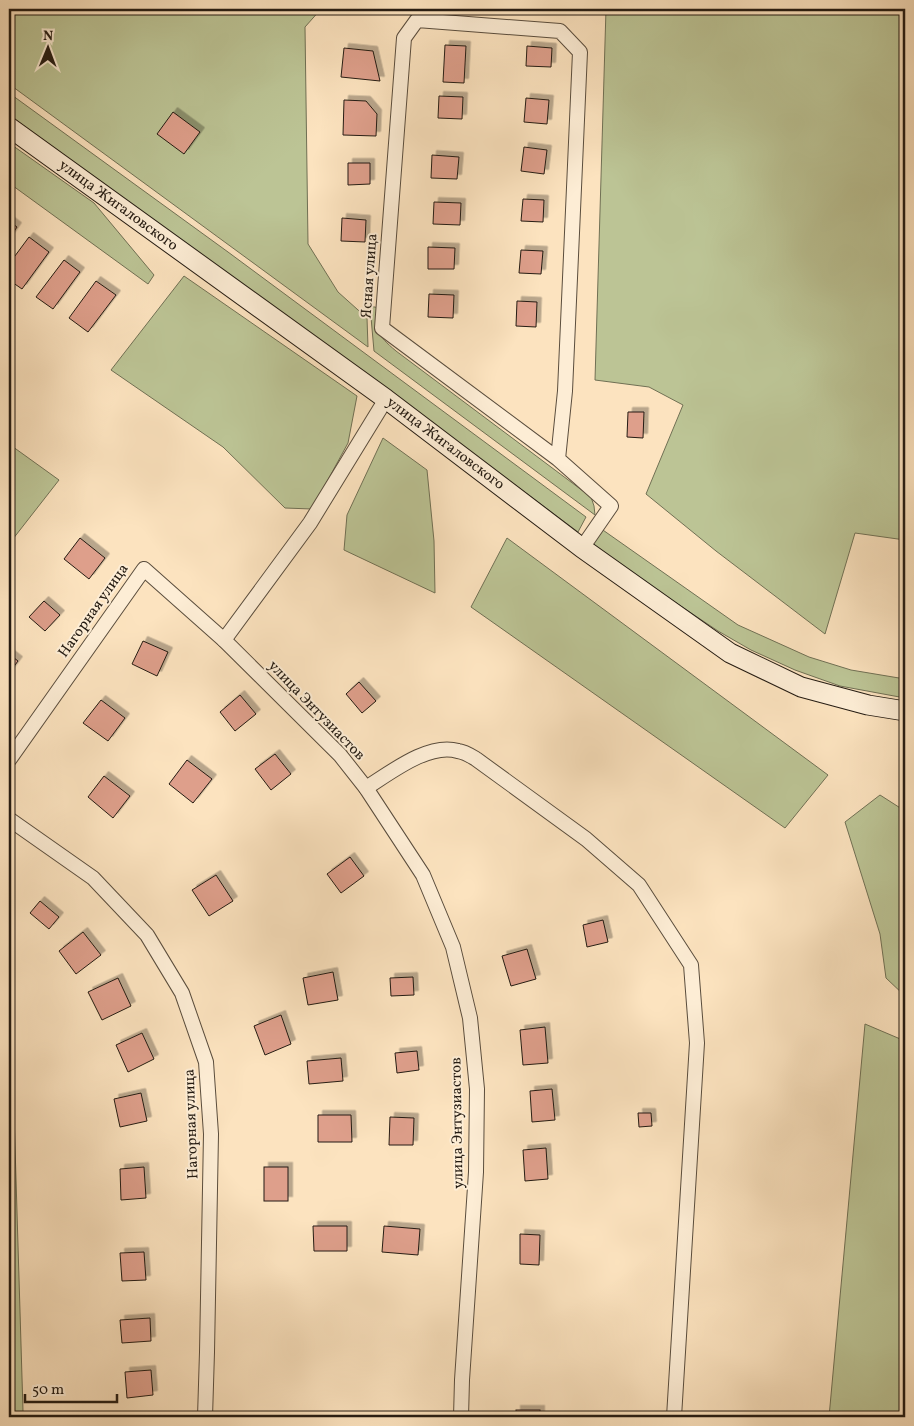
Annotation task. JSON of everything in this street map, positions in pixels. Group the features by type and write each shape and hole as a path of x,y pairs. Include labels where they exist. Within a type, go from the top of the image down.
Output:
{"main road":[{"name":"улица Жигаловского","path":"9,127 386,399 582,548 730,653 801,687 868,705 905,711"}],"street":[{"name":"Ясная улица","path":"558,459 565,391 580,52 560,31 417,20 404,38 382,328 558,459 610,506 582,548"},
{"path":"224,640 310,523 386,399"},
{"name":"Нагорная улица","path":"9,760 144,569 224,640"},
{"name":"улица Энтузиастов","path":"224,640 340,755 366,788 423,875 453,947 470,1018 476,1089 476,1172 461,1417"},
{"path":"366,788 417,756 436,750 457,750 476,759 586,839 639,885 691,965 697,1043 674,1417"},
{"name":"Нагорная улица","path":"9,819 93,878 147,935 182,993 206,1062 211,1134 208,1352 205,1417"}],"green space":[{"path":"15,9 321,9 305,27 308,244 338,292 367,318 368,347 9,84 9,14"},
{"path":"606,9 905,9 905,540 855,533 825,634 716,551 646,494 683,405 649,387 595,380"},
{"path":"9,93 228,252 586,517 578,532 395,395 9,115"},
{"path":"9,143 94,203 154,275 148,284 9,183"},
{"path":"184,276 357,396 348,443 312,509 285,508 223,447 111,370"},
{"path":"370,306 379,308 378,323 380,332 389,345 591,497 595,515 374,351"},
{"path":"383,438 427,470 434,541 435,593 344,550 347,515"},
{"path":"9,444 59,480 9,544"},
{"path":"600,528 738,625 809,657 851,670 905,679 905,698 840,686 795,670 751,650 718,631 594,548 591,541"},
{"path":"507,538 828,775 785,828 471,607"},
{"path":"880,795 905,811 905,996 886,978 880,934 845,822"},
{"path":"865,1024 905,1041 905,1417 829,1417"},
{"path":"9,1043 12,1046 23,1411 26,1417 9,1417"}],"building":[{"path":"445,45 466,46 464,83 443,82"},
{"path":"527,46 552,48 551,67 526,66"},
{"path":"344,48 373,51 380,81 341,77"},
{"path":"439,96 463,97 462,119 438,118"},
{"path":"526,98 549,100 547,124 524,122"},
{"path":"344,100 366,101 377,114 376,136 343,135"},
{"path":"173,112 200,132 184,154 157,134"},
{"path":"524,147 547,150 544,174 521,171"},
{"path":"432,155 459,157 457,179 431,178"},
{"path":"348,163 370,163 370,184 348,185"},
{"path":"523,199 544,200 543,222 521,221"},
{"path":"434,202 461,203 460,225 433,224"},
{"path":"342,218 366,220 365,242 341,241"},
{"path":"9,221 17,227 9,239"},
{"path":"29,237 49,252 22,289 9,280 9,264"},
{"path":"428,247 455,248 454,269 428,269"},
{"path":"521,250 543,251 541,274 519,273"},
{"path":"64,260 80,272 53,309 36,297"},
{"path":"96,281 116,295 88,332 69,318"},
{"path":"429,294 454,295 453,318 428,317"},
{"path":"517,301 537,302 536,327 516,326"},
{"path":"628,412 644,412 643,438 627,437"},
{"path":"80,538 105,558 89,579 64,559"},
{"path":"44,601 60,615 45,631 29,617"},
{"path":"143,641 168,652 157,676 132,664"},
{"path":"9,654 18,661 9,673"},
{"path":"359,682 376,701 362,713 346,694"},
{"path":"240,695 256,714 235,731 220,712"},
{"path":"101,700 125,718 108,741 83,723"},
{"path":"275,754 291,774 271,790 255,769"},
{"path":"187,760 212,779 193,803 169,784"},
{"path":"104,776 130,796 113,818 88,797"},
{"path":"350,857 364,876 341,893 327,874"},
{"path":"216,875 233,901 209,916 192,890"},
{"path":"40,901 59,917 49,929 30,913"},
{"path":"603,920 608,942 587,947 583,925"},
{"path":"83,932 101,955 76,974 59,951"},
{"path":"527,949 536,979 511,986 502,956"},
{"path":"333,972 338,1000 308,1005 303,978"},
{"path":"413,977 414,995 391,996 390,978"},
{"path":"118,978 131,1006 102,1020 88,992"},
{"path":"281,1015 291,1044 265,1055 254,1026"},
{"path":"545,1027 548,1063 523,1065 520,1030"},
{"path":"142,1033 154,1059 128,1072 116,1045"},
{"path":"417,1051 419,1070 397,1073 395,1053"},
{"path":"341,1058 343,1081 309,1084 307,1061"},
{"path":"552,1089 555,1120 532,1122 530,1091"},
{"path":"141,1093 147,1121 120,1127 114,1099"},
{"path":"638,1113 651,1113 652,1126 639,1127"},
{"path":"318,1115 351,1115 352,1142 318,1142"},
{"path":"390,1117 414,1118 413,1145 389,1145"},
{"path":"546,1148 548,1179 525,1181 523,1150"},
{"path":"144,1167 146,1198 121,1200 120,1169"},
{"path":"264,1167 288,1167 288,1201 264,1201"},
{"path":"313,1226 347,1226 347,1251 314,1251"},
{"path":"384,1226 420,1229 418,1255 382,1252"},
{"path":"520,1234 540,1235 539,1265 520,1264"},
{"path":"144,1252 146,1280 122,1281 120,1253"},
{"path":"150,1318 151,1341 122,1343 120,1320"},
{"path":"151,1370 153,1395 127,1398 125,1372"},
{"path":"516,1410 540,1410 540,1417 516,1417"}]}
